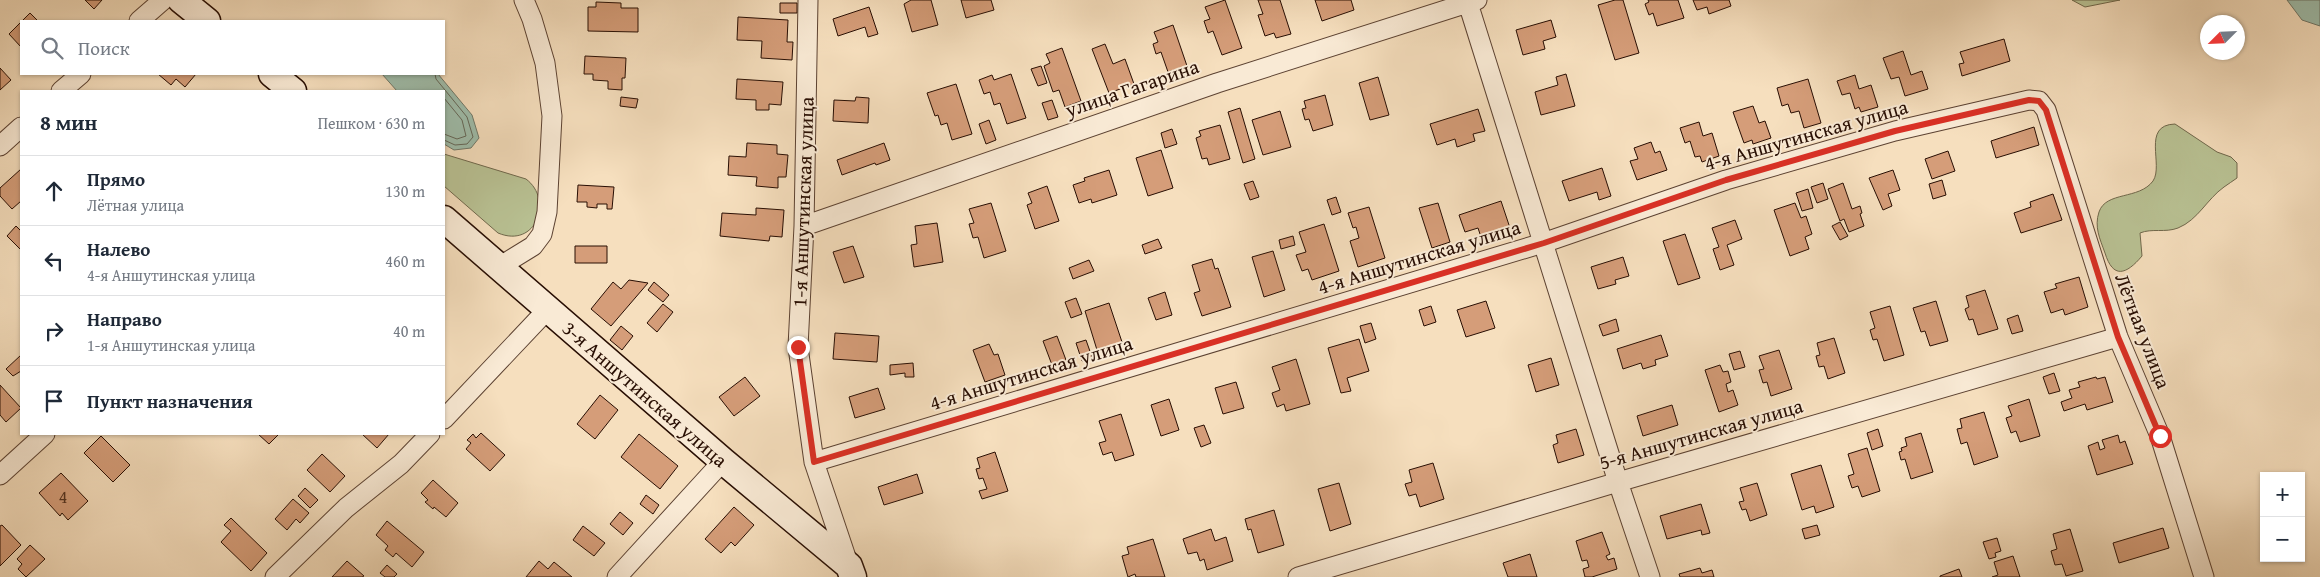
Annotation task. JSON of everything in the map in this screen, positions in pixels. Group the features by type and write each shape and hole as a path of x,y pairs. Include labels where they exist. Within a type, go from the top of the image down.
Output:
{"street":[{"path":"499,267 533,246 542,234 547,212 552,116 545,64 532,18 524,0"},
{"name":"1-я Аншутинская улица","path":"808,0 804,226 798,347 814,462 851,572"},
{"path":"141,20 182,1 206,20"},
{"path":"1471,1 1618,482 1650,577"},
{"name":"улица Гагарина","path":"804,226 1217,83 1471,1"},
{"path":"62,90 80,75"},
{"path":"273,75 292,90"},
{"name":"4-я Аншутинская улица","path":"814,462 1544,243 1726,180 1895,131 2029,100 2039,101"},
{"name":"Лётная улица","path":"2039,101 2046,110 2118,337 2160,436 2204,577"},
{"path":"0,146 20,128"},
{"name":"3-я Аншутинская улица","path":"445,220 851,572"},
{"path":"445,418 548,309"},
{"name":"5-я Аншутинская улица","path":"1298,577 2118,337"},
{"path":"0,474 44,435"},
{"path":"275,577 346,508 401,464 429,435"},
{"path":"617,577 723,461"}],"shaded area":[{"path":"2072,0 2120,0 2085,7"},
{"path":"2175,124 2217,152 2231,157 2237,163 2237,178 2218,192 2197,215 2178,228 2140,233 2142,256 2131,267 2120,271 2116,270 2108,261 2097,228 2099,212 2108,201 2140,191 2153,181 2156,174 2156,138 2159,131 2165,126"},
{"path":"445,154 526,179 534,188 539,199 539,210 537,220 531,228 522,234 511,236 498,233 445,187"}],"water":[{"path":"2287,0 2320,0 2320,26 2302,20"},
{"path":"383,75 439,75 472,115 479,138 471,148 454,150 445,145 445,90 396,90"}],"building":[{"path":"85,0 102,0 94,9"},
{"path":"911,0 931,0 938,25 912,32 904,4"},
{"path":"961,0 991,0 994,10 966,18"},
{"path":"1225,0 1242,48 1222,55 1213,31 1208,33 1204,21 1210,19 1205,7"},
{"path":"1258,0 1280,0 1291,34 1276,38 1274,33 1265,36 1258,15 1263,14"},
{"path":"1315,0 1351,0 1354,10 1322,21"},
{"path":"1615,0 1623,0 1639,53 1615,60 1598,5"},
{"path":"1648,0 1678,0 1684,18 1657,26 1653,13 1649,15 1645,4 1649,2"},
{"path":"1693,0 1729,0 1731,6 1709,14 1707,7 1697,10"},
{"path":"596,2 621,3 621,8 638,8 638,32 588,31 588,7 596,7"},
{"path":"780,3 797,3 797,13 780,13"},
{"path":"869,7 878,34 868,37 865,27 838,36 833,19"},
{"path":"30,13 37,20 23,20"},
{"path":"738,17 788,20 787,42 793,42 792,60 761,58 762,41 737,40"},
{"path":"1551,20 1556,37 1543,41 1545,49 1523,55 1516,30"},
{"path":"20,23 20,46 9,34"},
{"path":"1173,25 1187,66 1168,72 1161,52 1156,54 1153,44 1158,42 1154,32"},
{"path":"2004,39 2010,61 1962,76 1959,64 1964,63 1960,52"},
{"path":"1105,44 1113,64 1125,59 1134,84 1109,93 1092,49"},
{"path":"1062,48 1081,101 1065,107 1059,90 1053,92 1044,66 1050,63 1046,54"},
{"path":"1903,51 1911,75 1922,71 1928,89 1905,96 1899,77 1891,79 1883,58"},
{"path":"585,56 626,58 622,90 608,89 608,81 593,80 593,74 584,74"},
{"path":"1041,66 1047,83 1038,86 1031,69"},
{"path":"0,68 11,80 0,90"},
{"path":"1011,74 1026,118 1007,124 1000,103 994,105 990,92 984,94 979,80 992,75 994,80"},
{"path":"1566,74 1575,106 1541,115 1535,92 1558,85 1556,77"},
{"path":"159,75 195,75 185,87 176,79 171,85"},
{"path":"1855,75 1859,89 1871,85 1878,107 1861,112 1859,107 1855,109 1850,93 1842,95 1837,81"},
{"path":"1378,77 1389,115 1370,120 1359,83"},
{"path":"737,79 783,82 781,105 769,104 769,110 756,110 756,100 736,99"},
{"path":"1808,79 1821,123 1804,128 1799,111 1791,113 1788,104 1782,106 1777,88"},
{"path":"956,84 972,134 952,140 947,123 941,125 938,115 935,116 927,93"},
{"path":"1325,95 1333,125 1313,131 1309,119 1305,120 1302,109 1306,108 1304,101"},
{"path":"621,97 638,99 636,108 620,106"},
{"path":"856,97 869,98 868,123 833,121 834,100 855,101"},
{"path":"1052,100 1058,117 1048,120 1042,103"},
{"path":"1753,106 1759,123 1765,121 1771,138 1753,144 1752,140 1744,143 1733,112"},
{"path":"1240,108 1255,159 1243,163 1228,112"},
{"path":"1478,109 1485,131 1473,134 1475,141 1457,147 1455,139 1437,145 1430,124"},
{"path":"1280,111 1291,147 1263,155 1252,120"},
{"path":"989,120 996,140 986,144 979,124"},
{"path":"1699,122 1703,136 1712,133 1719,156 1702,162 1700,156 1695,157 1690,141 1685,143 1680,128"},
{"path":"1220,125 1230,159 1209,165 1207,158 1202,159 1196,138 1201,136 1199,131"},
{"path":"2034,127 2039,145 1996,158 1991,141"},
{"path":"1172,129 1177,144 1165,148 1161,133"},
{"path":"1651,142 1655,153 1660,151 1667,170 1637,180 1630,161 1638,159 1634,148"},
{"path":"747,143 777,145 777,154 788,155 786,177 778,177 778,188 756,186 757,177 728,175 729,156 746,157"},
{"path":"884,143 890,160 876,165 875,163 842,175 837,160"},
{"path":"1161,150 1173,188 1148,196 1136,158"},
{"path":"1948,151 1955,171 1932,179 1925,159"},
{"path":"1602,168 1611,196 1599,200 1597,192 1569,201 1562,181"},
{"path":"20,170 20,202 12,209 0,196 0,188"},
{"path":"1109,170 1117,195 1092,203 1091,199 1079,203 1073,185 1085,181 1084,178"},
{"path":"1893,170 1900,190 1888,194 1892,206 1883,210 1869,178"},
{"path":"1942,180 1946,195 1933,199 1929,184"},
{"path":"1253,181 1259,197 1250,200 1244,184"},
{"path":"1823,183 1828,199 1817,203 1811,187"},
{"path":"1843,183 1852,209 1860,206 1862,213 1860,214 1864,226 1849,232 1844,219 1840,221 1828,189"},
{"path":"578,185 614,187 612,209 607,209 607,204 597,204 597,208 587,207 587,202 577,202"},
{"path":"1047,186 1059,221 1035,229 1027,205 1032,203 1028,193"},
{"path":"1808,189 1813,208 1802,211 1796,193"},
{"path":"2053,194 2062,220 2021,233 2014,213 2031,207 2030,202"},
{"path":"1336,197 1341,212 1332,215 1327,200"},
{"path":"1501,201 1510,228 1481,237 1478,228 1465,232 1459,215"},
{"path":"991,203 1006,251 984,258 978,237 973,238 969,224 974,223 969,209"},
{"path":"1438,203 1450,242 1432,248 1419,208"},
{"path":"1795,203 1801,218 1806,216 1812,234 1805,237 1809,249 1790,256 1774,210"},
{"path":"1369,207 1385,258 1358,267 1350,241 1359,238 1356,227 1353,228 1348,213"},
{"path":"756,208 784,210 782,237 770,236 769,241 720,236 722,213 756,215"},
{"path":"1735,220 1742,239 1727,245 1734,265 1720,270 1713,249 1719,247 1712,228"},
{"path":"1840,222 1848,236 1840,240 1832,226"},
{"path":"937,223 943,262 914,267 911,245 917,244 915,226"},
{"path":"1324,224 1339,271 1312,280 1308,269 1302,271 1296,255 1306,252 1299,232"},
{"path":"16,226 20,230 20,249 7,236"},
{"path":"1685,234 1700,278 1678,285 1663,241"},
{"path":"1293,236 1295,245 1281,249 1279,240"},
{"path":"1158,239 1162,248 1145,254 1142,245"},
{"path":"575,246 607,246 607,263 575,263"},
{"path":"853,246 864,277 844,283 833,252"},
{"path":"1273,251 1285,290 1264,297 1252,257"},
{"path":"1623,257 1629,276 1615,280 1616,284 1598,289 1591,267"},
{"path":"1212,259 1215,269 1218,268 1231,307 1202,316 1194,293 1200,291 1192,265"},
{"path":"1089,260 1094,271 1073,279 1069,268"},
{"path":"2079,277 2088,307 2065,315 2063,309 2051,313 2044,292 2057,288 2055,284"},
{"path":"629,280 648,283 611,326 591,309 613,282 621,289"},
{"path":"654,282 669,295 663,302 648,290"},
{"path":"1985,290 1998,329 1978,335 1973,319 1969,320 1965,309 1969,307 1966,296"},
{"path":"1165,292 1172,315 1156,320 1148,298"},
{"path":"1076,298 1082,314 1071,318 1065,302"},
{"path":"1486,301 1495,328 1466,337 1457,310"},
{"path":"1936,301 1948,341 1930,346 1925,331 1921,332 1913,308"},
{"path":"1109,303 1122,342 1097,350 1085,311"},
{"path":"663,304 673,312 657,332 647,323"},
{"path":"1431,306 1436,322 1424,326 1419,310"},
{"path":"1890,306 1904,355 1884,361 1877,339 1873,340 1870,330 1875,328 1870,312"},
{"path":"2018,315 2023,331 2012,334 2007,319"},
{"path":"1616,319 1619,331 1603,336 1599,325"},
{"path":"1371,323 1376,339 1365,343 1360,326"},
{"path":"621,326 633,336 622,350 610,340"},
{"path":"835,333 879,336 877,362 833,359"},
{"path":"1661,335 1668,356 1655,360 1656,365 1643,369 1641,363 1623,369 1617,349"},
{"path":"1057,336 1066,360 1052,365 1043,341"},
{"path":"1834,338 1845,373 1828,379 1824,366 1819,367 1816,356 1820,355 1817,343"},
{"path":"1359,339 1369,371 1347,378 1351,391 1341,393 1328,348"},
{"path":"1086,340 1092,357 1082,361 1076,343"},
{"path":"989,344 994,355 998,354 1005,375 985,382 973,350"},
{"path":"1779,350 1792,389 1771,396 1767,382 1763,383 1759,370 1764,369 1759,356"},
{"path":"1740,351 1745,367 1734,370 1729,354"},
{"path":"20,356 20,372 13,376 6,369"},
{"path":"1551,358 1559,385 1536,392 1528,365"},
{"path":"1296,359 1310,404 1286,411 1284,404 1277,407 1272,393 1280,390 1272,367"},
{"path":"913,363 914,377 905,377 905,373 890,375 890,365"},
{"path":"1720,365 1723,372 1728,371 1731,382 1726,384 1728,392 1733,390 1738,405 1719,412 1705,370"},
{"path":"2054,373 2060,391 2049,394 2043,377"},
{"path":"745,377 760,396 734,416 719,397"},
{"path":"2096,377 2097,379 2105,377 2113,402 2087,410 2085,404 2064,411 2061,402 2072,398 2069,390 2080,387 2078,382"},
{"path":"1236,382 1244,408 1223,414 1215,388"},
{"path":"0,385 20,409 6,422 0,415"},
{"path":"878,388 885,409 855,418 849,397"},
{"path":"600,395 618,410 595,439 577,424"},
{"path":"1169,399 1179,430 1161,436 1151,405"},
{"path":"2029,399 2040,436 2020,442 2016,431 2011,433 2006,418 2012,416 2008,406"},
{"path":"1672,405 1678,425 1643,436 1637,416"},
{"path":"1984,412 1998,457 1974,465 1967,442 1961,444 1957,429 1962,428 1960,419"},
{"path":"1121,414 1134,455 1115,461 1112,452 1103,455 1099,443 1106,441 1099,421"},
{"path":"1204,425 1211,443 1201,447 1194,428"},
{"path":"1576,429 1584,455 1558,463 1553,445 1558,443 1556,435"},
{"path":"1878,429 1883,446 1872,450 1867,433"},
{"path":"481,433 505,455 490,471 466,449 471,443 467,440 473,434 476,438"},
{"path":"1921,433 1933,472 1911,479 1905,459 1901,460 1899,452 1902,451 1901,448 1907,446 1905,438"},
{"path":"639,434 678,466 660,489 621,457"},
{"path":"259,435 278,435 269,444"},
{"path":"363,435 388,435 377,448"},
{"path":"2118,435 2120,443 2125,441 2133,464 2097,475 2088,446 2098,442 2100,450 2105,448 2102,440"},
{"path":"101,436 130,465 113,482 84,453"},
{"path":"1867,448 1880,491 1862,497 1858,486 1852,488 1848,476 1854,474 1848,454"},
{"path":"995,452 1008,491 982,499 979,491 987,489 983,478 979,479 976,469 980,468 977,458"},
{"path":"322,454 345,476 330,492 307,470"},
{"path":"1433,463 1444,499 1420,507 1416,494 1409,496 1405,484 1412,482 1409,470"},
{"path":"1821,465 1834,507 1816,513 1814,506 1802,510 1791,474"},
{"path":"61,473 88,501 68,520 62,513 60,516 39,493"},
{"path":"917,474 923,493 884,505 878,487"},
{"path":"433,480 458,503 446,517 425,502 428,500 421,493"},
{"path":"1339,483 1351,524 1330,531 1318,489"},
{"path":"1757,483 1767,515 1750,521 1746,509 1742,510 1739,502 1744,501 1740,488"},
{"path":"305,488 318,500 310,508 298,496"},
{"path":"646,495 659,505 653,514 640,504"},
{"path":"293,499 309,513 300,523 296,519 287,530 275,519"},
{"path":"1701,504 1710,533 1702,535 1701,530 1667,539 1660,516"},
{"path":"734,507 754,525 735,546 731,542 721,553 705,539"},
{"path":"1274,510 1284,545 1258,553 1251,529 1248,530 1245,519"},
{"path":"620,512 633,523 623,535 610,524"},
{"path":"231,518 267,553 251,571 221,542 231,531 224,525"},
{"path":"387,521 424,552 412,567 396,553 393,557 385,550 388,546 376,535"},
{"path":"2,525 21,545 0,566 0,526"},
{"path":"1817,525 1820,535 1805,539 1802,529"},
{"path":"583,526 605,543 594,556 573,540"},
{"path":"2163,528 2169,548 2119,563 2113,543"},
{"path":"1211,529 1215,541 1226,537 1233,561 1207,570 1204,559 1200,561 1197,552 1188,554 1183,539"},
{"path":"2070,529 2083,571 2066,576 2062,564 2055,565 2051,551 2057,549 2053,534"},
{"path":"1602,532 1610,554 1606,556 1608,560 1614,558 1617,569 1592,577 1585,577 1583,569 1589,567 1587,560 1582,561 1576,541"},
{"path":"1997,538 2001,551 1995,553 1996,557 1989,559 1983,542"},
{"path":"1153,539 1165,577 1136,577 1135,574 1128,577 1122,556 1129,554 1127,547"},
{"path":"30,545 45,559 26,577 18,569 22,564 17,559"},
{"path":"1530,554 1537,577 1508,577 1503,563"},
{"path":"2013,556 2020,577 1992,577 1998,575 1994,562"},
{"path":"347,561 364,576 332,577"},
{"path":"539,561 548,569 554,562 572,577 526,577"},
{"path":"387,565 397,574 394,577 385,577 380,573"},
{"path":"1700,568 1702,573 1712,570 1714,577 1680,577 1679,574"},
{"path":"1959,569 1962,577 1940,577 1940,576"}],"route":[{"path":"798,347 814,462 1544,243 1726,180 1895,131 2029,100 2039,101 2046,110 2118,337 2160,436"}]}
